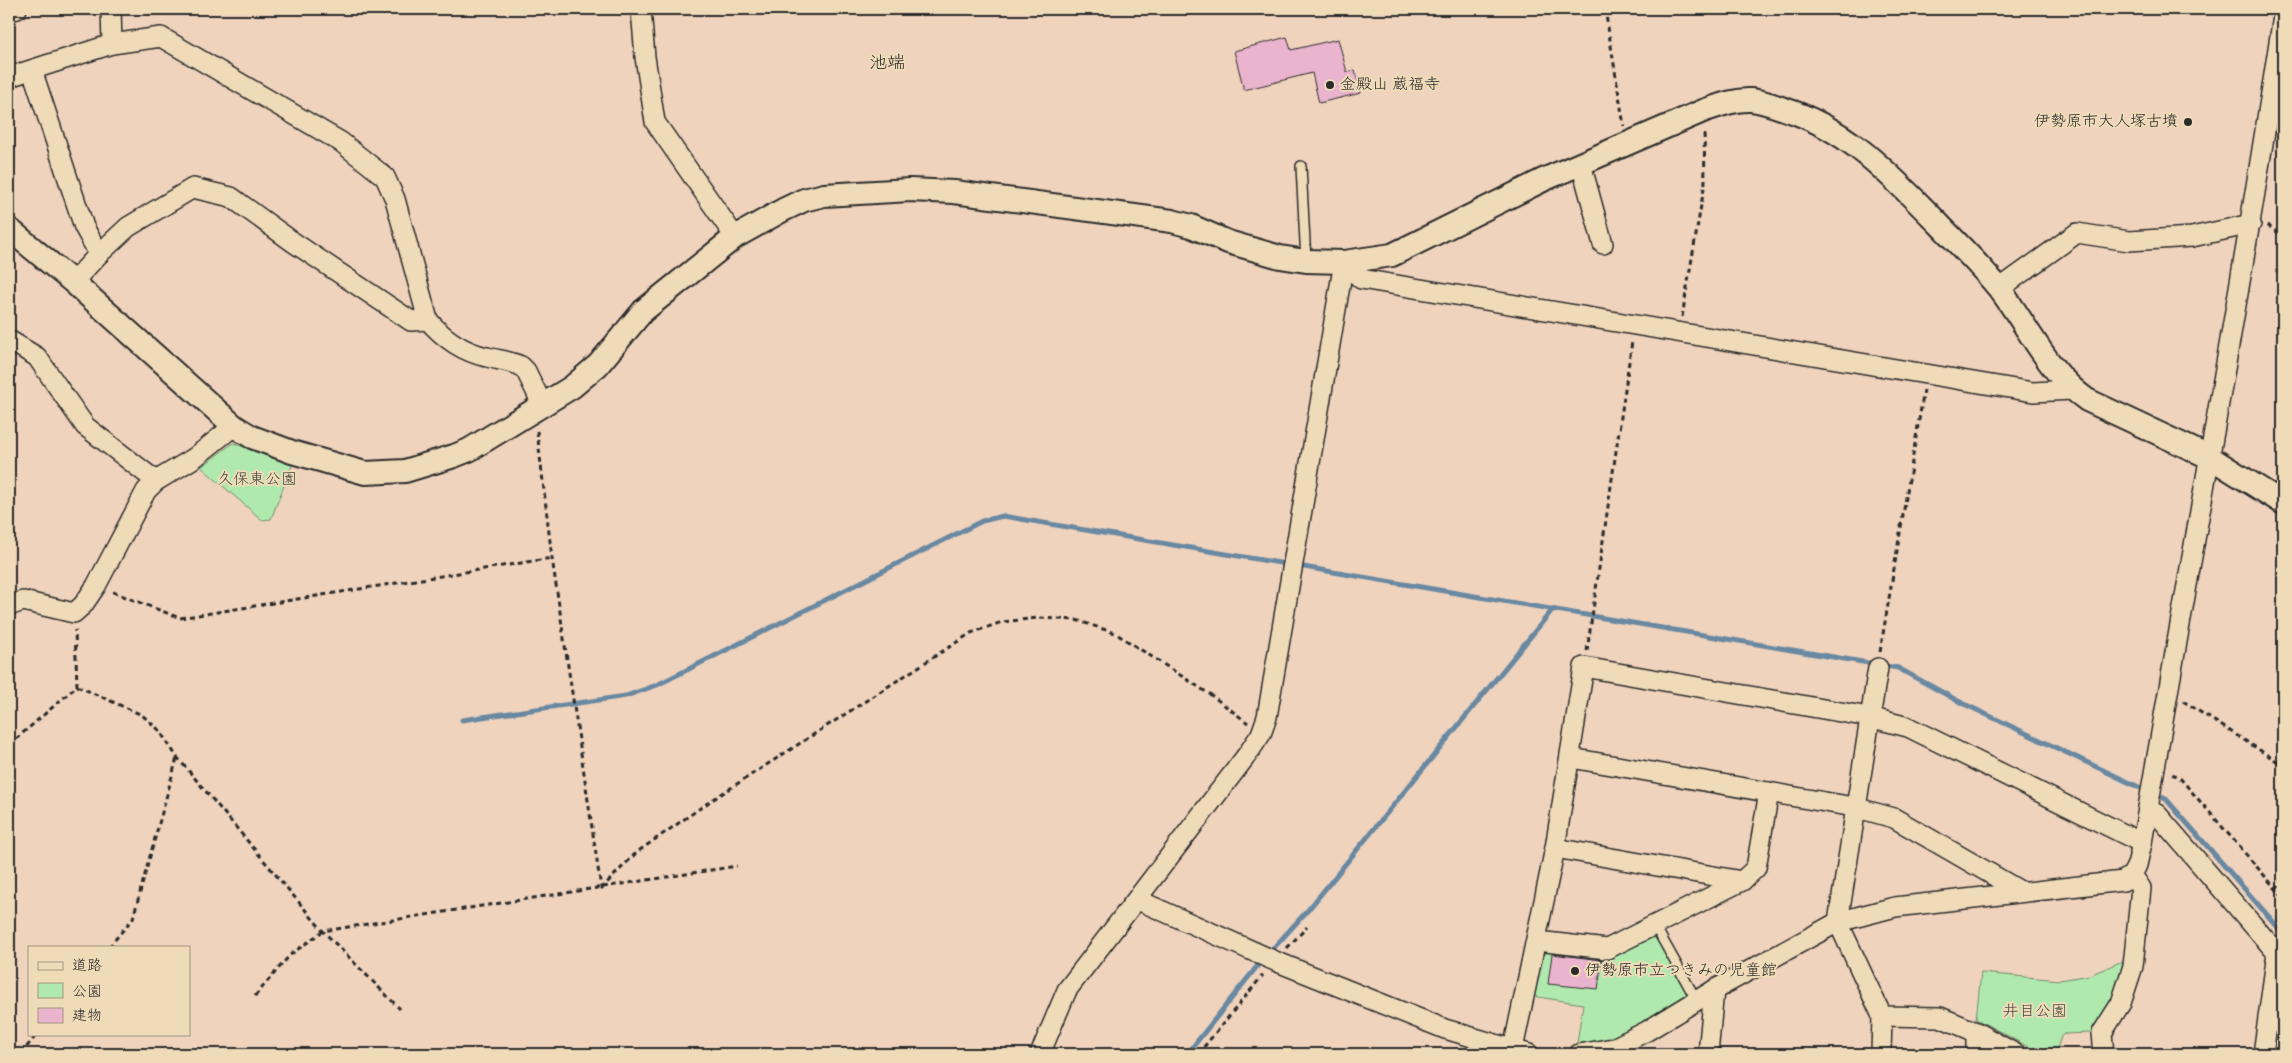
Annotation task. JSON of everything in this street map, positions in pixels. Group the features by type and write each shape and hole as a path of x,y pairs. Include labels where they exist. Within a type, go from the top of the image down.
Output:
{"street":[{"path":"9,11 17,9"},
{"path":"111,9 112,44"},
{"path":"641,9 644,57 655,122 735,237"},
{"path":"1584,1054 1613,1048 1838,922 1894,907 2123,881 2132,875 2137,865 2142,843 2211,458 2251,224 2283,16"},
{"path":"9,78 112,44 161,37 341,142 385,177 396,199 428,320 451,341 474,354 521,366 526,371 539,408"},
{"path":"32,70 84,228 100,254"},
{"path":"9,229 73,282 234,426 252,437 300,455 365,473 385,474 419,467 469,450 539,408 572,387 598,365 643,311 735,237 790,207 824,196 910,190 995,195 1172,221 1191,226 1228,242 1280,257 1306,261 1344,262 1392,255 1543,180 1703,111 1728,103 1750,100 1803,115 1829,127 1868,155 1905,190 1999,289 2060,379 2072,390 2087,400 2211,458 2283,503"},
{"path":"1581,164 1603,244"},
{"path":"73,282 128,227 193,188 231,197 293,242 411,321 428,320"},
{"path":"1999,289 2077,233 2130,241 2192,237 2251,224"},
{"path":"1344,262 1361,278 2033,392 2072,390"},
{"path":"1040,1054 1067,990 1138,900 1261,734 1267,718 1344,262"},
{"path":"9,340 37,356 85,426 156,481"},
{"path":"9,606 23,601 74,613 83,605 96,586 142,500 156,481 194,458 234,426"},
{"path":"1138,900 1275,961 1445,1029 1519,1053 1537,941 1571,758 1584,667 1869,717 1908,727 2142,843"},
{"path":"1878,668 1854,807 1838,922 1882,1016 1881,1054"},
{"path":"1571,758 1854,807 1894,818 2022,892"},
{"path":"1537,941 1607,949 1742,882 1756,868 1769,792"},
{"path":"2149,804 2277,953 2263,1054"},
{"path":"1555,848 1742,882"},
{"path":"2104,1054 2102,1033 2121,1003 2133,966 2141,888 2132,875"},
{"path":"1708,1054 1714,990"},
{"path":"1882,1016 1940,1016 1976,1032 2016,1054"},
{"path":"1976,1032 1976,1054"}],"lane":[{"path":"1301,166 1306,261"},
{"path":"1655,926 1696,1000"}],"path":[{"path":"1605,9 1624,124"},
{"path":"1679,332 1705,182 1703,111"},
{"path":"1584,667 1634,325"},
{"path":"1878,668 1927,374"},
{"path":"539,408 552,558 601,888"},
{"path":"96,586 180,618 552,558"},
{"path":"74,613 77,686"},
{"path":"601,888 636,852 709,802 971,633 1002,622 1038,618 1076,620 1116,633 1212,695 1261,734"},
{"path":"9,745 77,686"},
{"path":"77,686 142,715 159,730 177,757 323,931 400,1009"},
{"path":"2169,692 2283,765"},
{"path":"110,946 133,918 177,757"},
{"path":"2155,768 2180,778 2283,897"},
{"path":"255,996 290,955 323,931 736,866"},
{"path":"2276,889 2283,879"},
{"path":"1198,1054 1230,1013 1307,927"},
{"path":"21,1054 36,1036"}],"green space":[{"name":"久保東公園","path":"233,443 292,465 271,519 262,520 201,467"},
{"path":"1655,935 1687,992 1686,999 1604,1042 1577,1043 1583,1004 1532,996 1540,950"},
{"name":"井目公園","path":"2120,962 2131,964 2114,1008 2092,1033 2062,1034 2055,1054 2042,1054 1976,1019 1981,973 2060,980 2090,975"}],"building":[{"path":"1287,37 1291,50 1338,39 1347,72 1355,70 1361,93 1319,103 1312,73 1244,90 1234,51"},
{"name":"伊勢原市立つきみの児童館","path":"1552,954 1602,960 1598,989 1548,984"}],"waterway":[{"path":"462,720 626,696 657,685 982,521 1003,516 1898,668 1958,701 2147,791"},
{"path":"1269,953 1308,910 1553,609"},
{"path":"2154,794 2166,799 2283,933"},
{"path":"1187,1054 1263,959"}],"place":[{"name":"金殿山 蔵福寺","path":"1330,85"},
{"name":"伊勢原市大人塚古墳","path":"2188,122"},
{"name":"伊勢原市立つきみの児童館","path":"1575,971"}],"district":[{"name":"池端","path":"887,64"}]}
